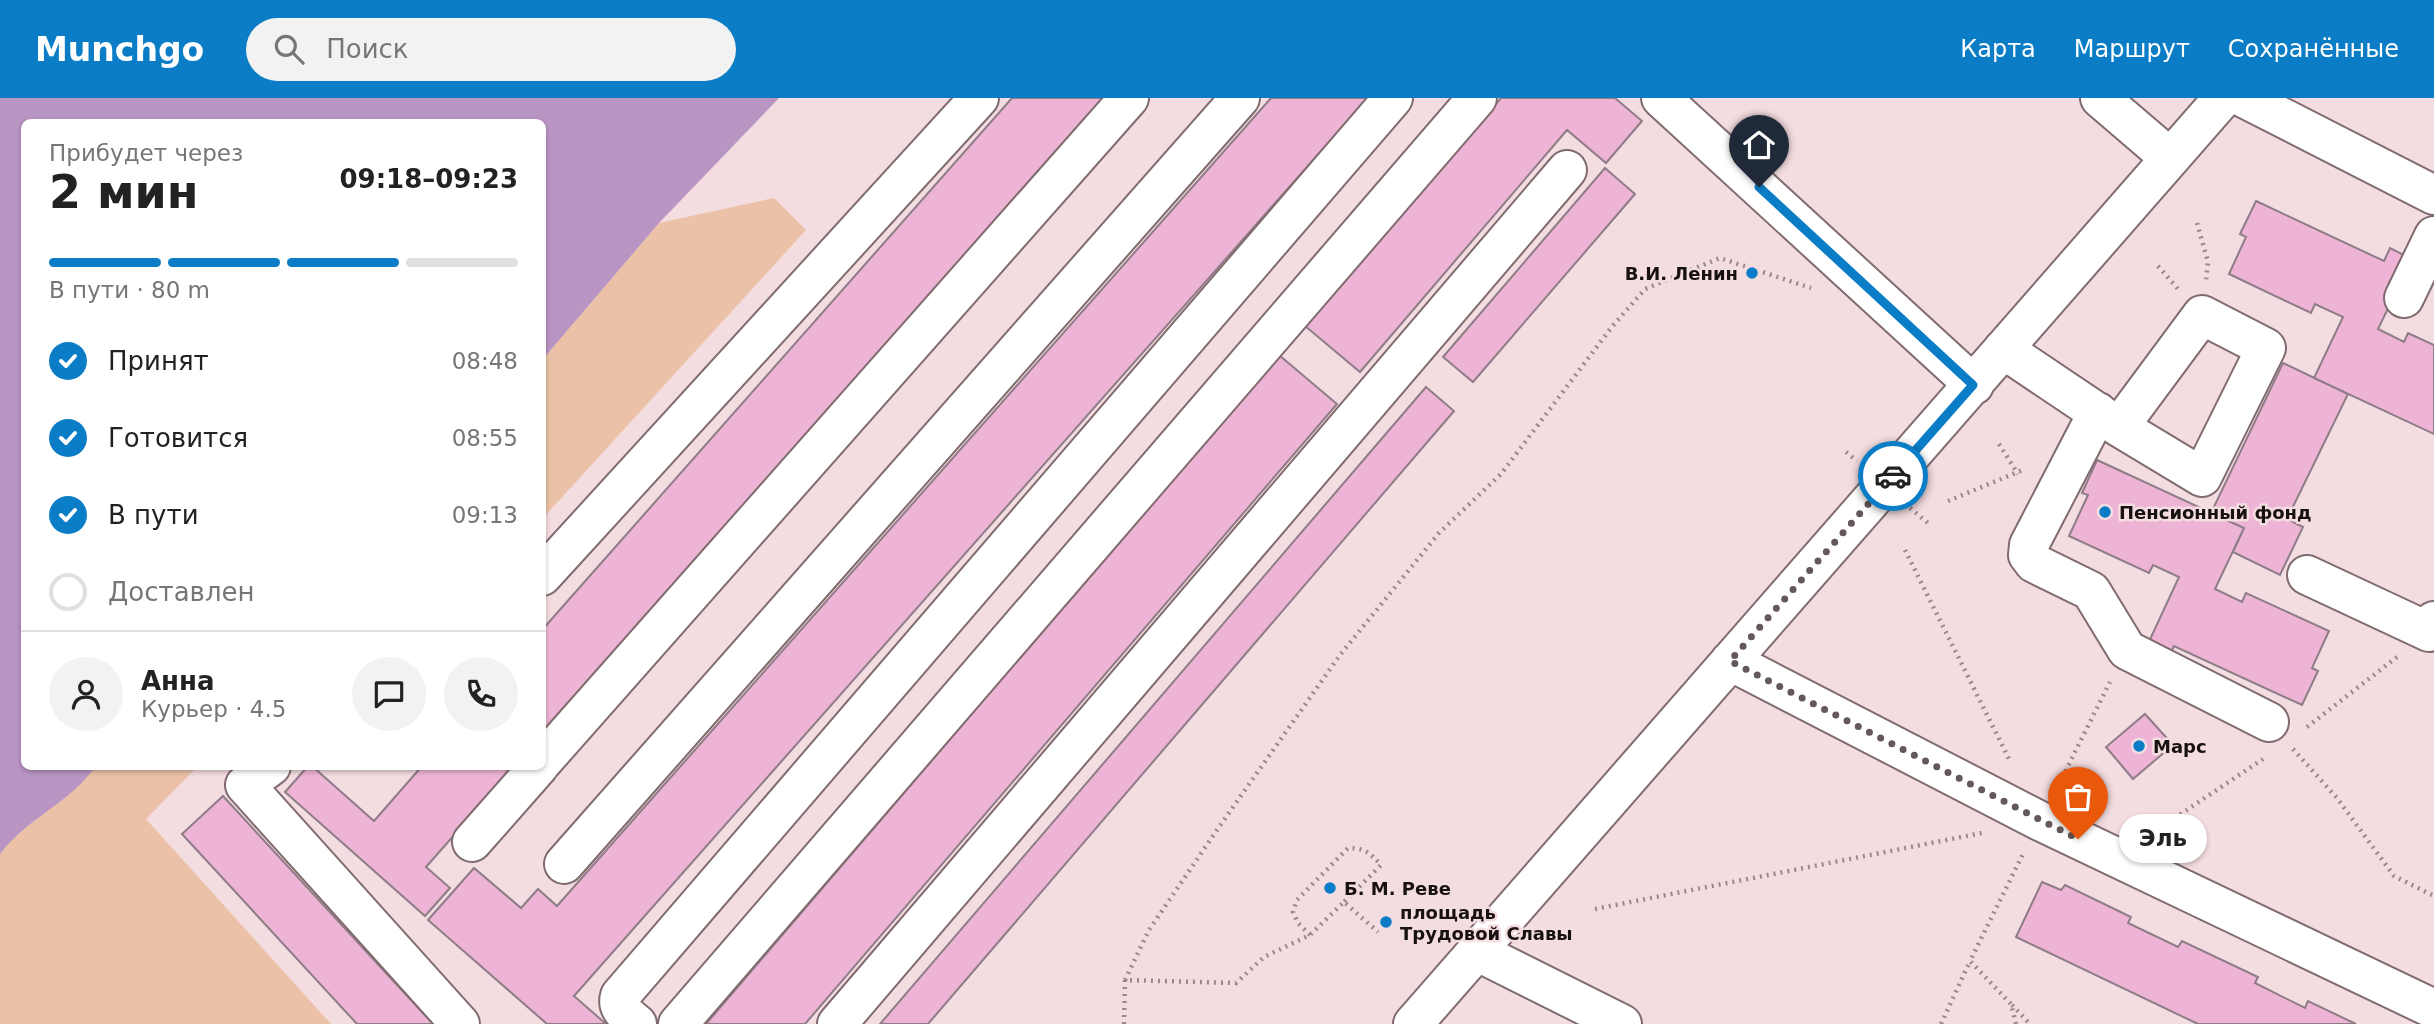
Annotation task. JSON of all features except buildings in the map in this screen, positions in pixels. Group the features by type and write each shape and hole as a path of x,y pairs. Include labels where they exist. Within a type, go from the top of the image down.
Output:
{"street":[{"path":"546,572 979,98"},
{"path":"546,757 1129,98"},
{"path":"564,864 1240,98"},
{"path":"637,1024 622,1010 618,1003 620,996 1393,98"},
{"path":"678,1024 1477,98"},
{"path":"1661,98 1973,385"},
{"path":"2100,98 2170,158"},
{"path":"1413,1024 2223,98"},
{"path":"2244,98 2434,195"},
{"path":"838,1024 1567,170"},
{"path":"2404,298 2434,236"},
{"path":"2003,349 2109,420 2202,477 2266,348 2202,316 2109,420 2029,545 2028,555 2034,563 2091,591 2127,650 2269,722"},
{"path":"2307,575 2429,632 2434,621"},
{"path":"1730,661 2040,821 2434,1009"},
{"path":"266,770 245,785 460,1024"},
{"path":"472,842 535,770"},
{"path":"1476,951 1622,1024"}],"path":[{"path":"2197,223 2208,262 2202,316"},
{"path":"1124,1024 1125,980 1149,930 1340,655 1439,533 1501,474 1611,328 1645,289 1720,257 1815,289"},
{"path":"1948,501 2029,467"},
{"path":"1907,505 1928,523"},
{"path":"1905,550 2015,772"},
{"path":"2269,722 2337,798 2394,876 2434,896"},
{"path":"1595,909 1986,832"},
{"path":"1125,980 1236,983 1264,957 1310,935 1381,865 1370,853 1361,848 1348,848 1297,900 1293,912 1310,935"},
{"path":"1344,902 1378,932"},
{"path":"1941,1024 1970,961"},
{"path":"2011,1004 2030,1024"}],"shaded area":[{"path":"0,98 779,98 659,223 546,355 546,119 21,119 21,770 92,770 74,790 22,831 0,854"},
{"path":"774,198 806,230 546,515 546,355 659,223"},
{"path":"92,770 194,770 146,819 331,1024 0,1024 0,854 22,830 85,779"}],"way so far":[{"path":"1893,476 1730,661 2078,839"}],"place":[{"name":"В.И. Ленин","path":"1752,273"},
{"name":"Пенсионный фонд","path":"2105,512"},
{"name":"Марс","path":"2139,746"},
{"name":"Эль","path":"2078,839"},
{"name":"Б. М. Реве","path":"1330,888"},
{"name":"площадь Трудовой Славы","path":"1386,922"}],"route":[{"path":"1759,187 1973,385 1893,476"}]}
